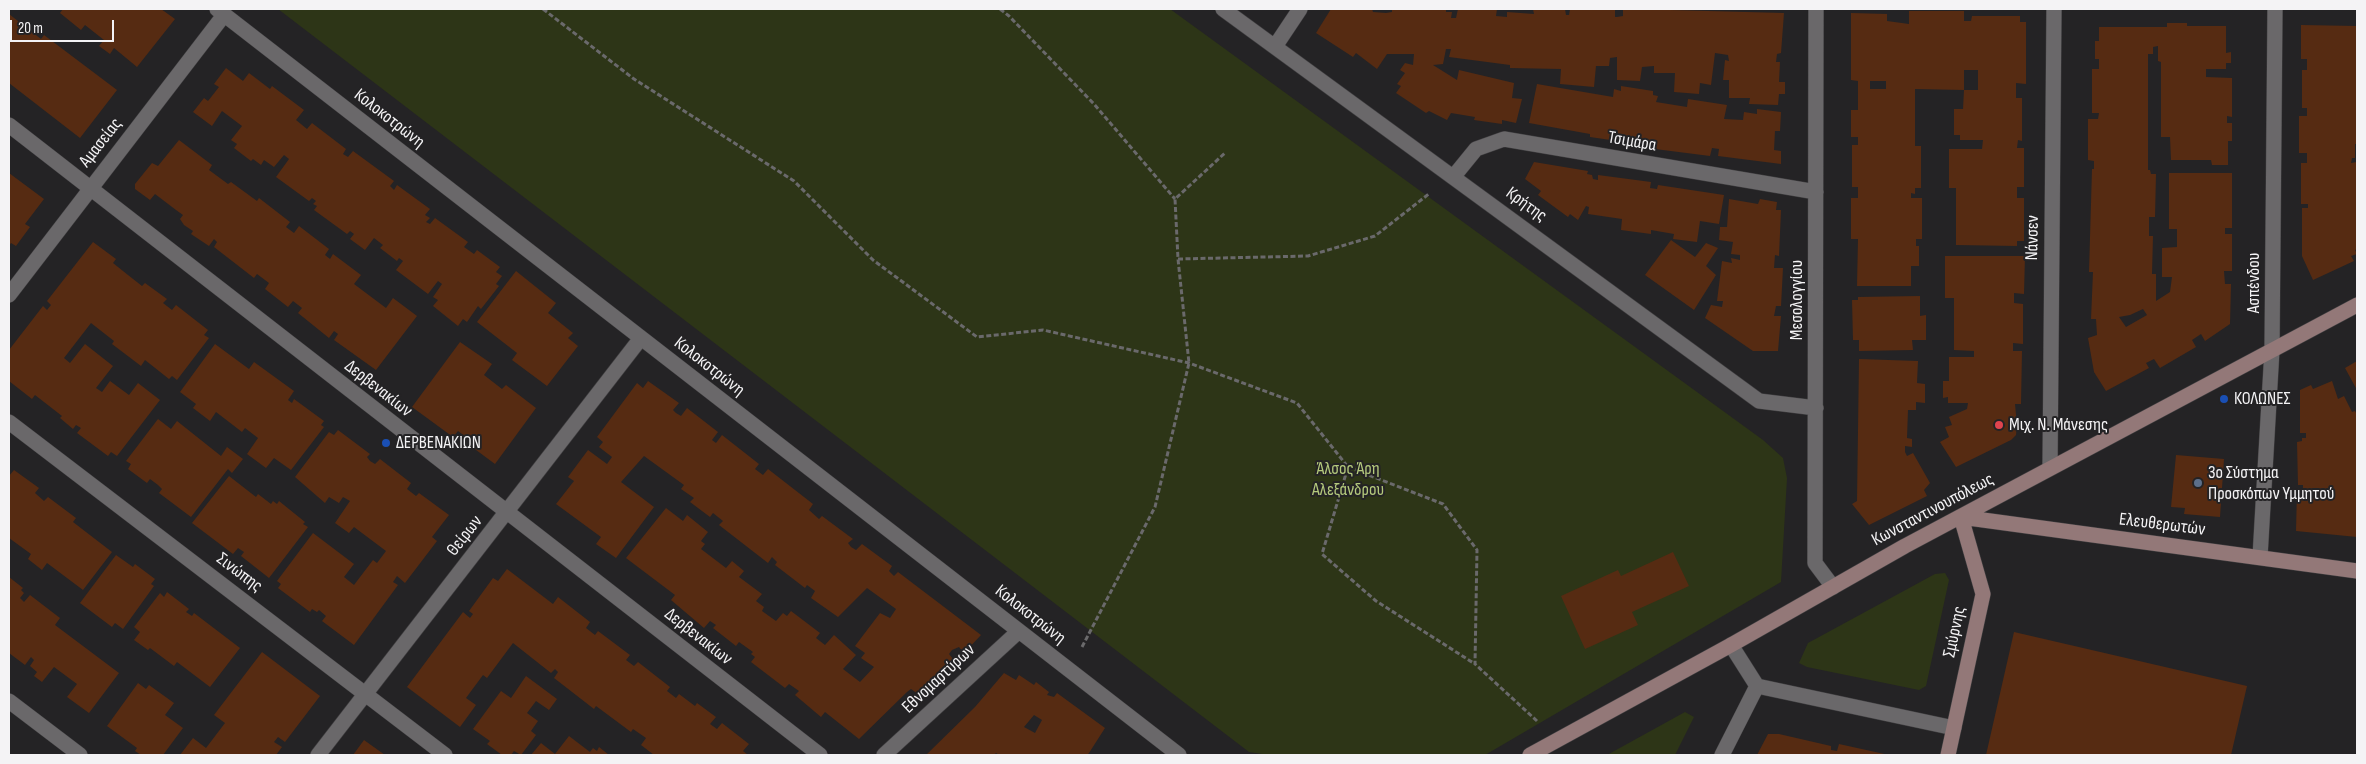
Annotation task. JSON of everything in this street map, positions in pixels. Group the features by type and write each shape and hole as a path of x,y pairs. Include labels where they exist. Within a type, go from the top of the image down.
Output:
{"street":[{"name":"Κρήτης","path":"1223,9 1276,45 1759,401 1816,408"},
{"path":"1276,45 1300,9"},
{"name":"Μεσολογγίου","path":"1816,9 1815,563 1832,587"},
{"name":"Νάνσεν","path":"2050,468 2054,9"},
{"name":"Ασπένδου","path":"2260,556 2272,350 2275,9"},
{"name":"Αμασείας","path":"9,295 90,189 220,12"},
{"name":"Κολοκοτρώνη","path":"220,12 1179,755"},
{"name":"Δερβενακίων","path":"9,126 820,755"},
{"name":"Τσιμάρα","path":"1454,176 1476,149 1504,139 1816,192"},
{"name":"Κωνσταντινουπόλεως","path":"1530,755 2050,468 2357,305"},
{"name":"Θείρων","path":"318,755 507,513 640,338"},
{"name":"Σινώπης","path":"9,422 445,755"},
{"name":"Ελευθερωτών","path":"1962,517 2260,556 2357,571"},
{"name":"Σμύρνης","path":"1948,755 1982,594 1962,517"},
{"name":"Εθνομαρτύρων","path":"884,755 1020,631"},
{"path":"1731,645 1757,686 1954,728"},
{"path":"1722,755 1757,686"},
{"path":"9,701 80,755"}],"path":[{"path":"543,9 634,79 794,181 873,260 977,337 1044,330 1189,363 1297,403 1348,468 1443,504 1477,550 1475,664"},
{"path":"1000,9 1094,104 1175,199 1178,259 1189,363 1155,507 1070,671"},
{"path":"1175,199 1226,152"},
{"path":"1178,259 1308,256 1375,236 1454,176"},
{"path":"1348,468 1322,554 1376,601 1475,664 1558,740"}],"green space":[{"name":"Άλσος Άρη Αλεξάνδρου","path":"278,9 1170,9 1763,440 1783,458 1787,478 1781,582 1485,755 1269,755 1249,752"},
{"path":"1945,573 1949,580 1926,686 1919,690 1807,667 1799,663 1808,643 1935,574"},
{"path":"1685,712 1694,717 1675,755 1607,755"}],"building":[{"path":"63,9 161,9 175,19 137,67 114,48 110,54 99,46 104,40 85,25 81,30 60,13"},
{"path":"1331,9 1372,9 1373,12 1386,13 1392,12 1392,9 1446,9 1446,12 1452,12 1451,18 1456,18 1458,9 1497,9 1496,16 1507,17 1507,12 1534,14 1533,9 1565,9 1566,15 1569,15 1570,9 1615,9 1615,17 1623,16 1623,9 1784,13 1781,53 1777,54 1776,62 1780,62 1779,82 1785,82 1785,94 1779,94 1778,105 1749,104 1750,98 1729,98 1729,80 1723,80 1725,60 1729,61 1728,55 1715,53 1711,85 1700,83 1699,94 1674,92 1675,73 1654,73 1654,66 1642,67 1640,81 1617,80 1617,57 1610,58 1609,66 1596,66 1594,87 1560,84 1561,69 1510,68 1510,65 1449,57 1451,49 1446,49 1443,64 1433,65 1457,80 1459,70 1514,83 1512,98 1522,99 1516,123 1502,120 1502,124 1474,120 1475,117 1451,113 1447,120 1429,111 1426,113 1396,93 1401,86 1397,84 1405,73 1400,70 1405,63 1413,65 1414,54 1387,54 1377,69 1356,53 1353,57 1316,33"},
{"path":"1909,11 1964,11 1964,21 1971,21 1972,16 2020,16 2020,22 2026,22 2026,84 2016,83 2016,98 2022,98 2022,141 2018,140 2017,148 2024,148 2024,187 2017,187 2017,198 2024,198 2024,241 2017,241 2017,246 1956,245 1956,188 1949,188 1949,149 1982,149 1983,140 1960,140 1960,135 1954,135 1954,109 1963,109 1964,90 1915,89 1915,146 1921,146 1921,188 1915,188 1915,194 1911,193 1911,198 1922,198 1922,239 1916,239 1916,246 1919,246 1919,266 1911,266 1911,286 1857,286 1858,239 1851,239 1851,198 1858,198 1858,187 1852,187 1852,145 1858,145 1858,137 1851,137 1851,110 1858,110 1858,81 1851,80 1851,13 1887,14 1887,21 1909,24","holes":["1964,70 1978,70 1978,90 1964,90","1870,81 1886,81 1886,89 1870,89"]},
{"path":"9,14 41,39 44,35 117,90 80,138 9,83"},
{"path":"2167,23 2187,23 2187,26 2226,26 2226,53 2231,52 2231,63 2226,63 2226,69 2206,69 2206,77 2232,78 2232,117 2227,116 2227,123 2232,123 2232,141 2228,141 2228,165 2212,165 2211,160 2171,160 2170,137 2161,137 2161,62 2158,61 2158,46 2153,47 2153,54 2148,54 2148,170 2150,170 2151,174 2156,174 2155,217 2149,217 2149,236 2153,236 2152,274 2156,274 2156,301 2170,292 2172,277 2162,277 2162,248 2177,247 2177,229 2169,229 2169,173 2232,173 2232,228 2225,228 2225,234 2232,234 2232,271 2224,271 2225,284 2231,284 2230,324 2205,341 2201,334 2192,340 2196,347 2160,368 2154,359 2146,363 2149,368 2106,391 2094,372 2088,338 2097,335 2096,319 2091,319 2093,272 2089,272 2092,169 2094,169 2094,161 2088,160 2088,119 2098,119 2099,113 2092,113 2092,69 2099,69 2099,59 2095,59 2095,41 2099,41 2099,27 2167,27","holes":["2143,309 2147,315 2126,327 2119,317 2130,315"]},
{"path":"2301,25 2357,26 2357,144 2355,144 2355,158 2352,158 2351,163 2357,162 2357,249 2355,250 2357,254 2351,256 2354,261 2313,280 2302,256 2302,208 2308,208 2308,204 2301,204 2301,163 2307,163 2307,153 2299,153 2299,116 2307,116 2307,108 2302,108 2302,70 2307,70 2307,59 2301,59"},
{"path":"226,68 243,81 249,73 270,89 272,86 304,110 296,120 307,129 312,123 346,149 343,154 348,157 353,151 394,181 390,186 394,190 397,185 430,209 425,215 430,218 426,222 430,224 435,218 468,242 464,247 474,254 477,250 500,267 496,272 502,276 496,284 499,286 481,309 478,306 467,322 463,319 458,326 433,306 438,300 433,297 442,284 438,281 428,294 396,270 403,261 399,258 397,261 380,248 383,245 374,238 365,250 350,239 354,234 350,231 347,234 314,210 317,206 313,204 316,201 312,198 309,201 276,177 289,159 284,155 274,167 264,160 261,165 253,159 251,161 234,148 237,144 231,140 242,126 222,111 212,126 193,112 204,98 208,101 219,87 214,84"},
{"path":"1537,84 1613,97 1614,89 1621,91 1621,86 1653,91 1653,95 1658,96 1656,102 1687,107 1688,99 1727,105 1724,119 1743,120 1744,112 1757,114 1757,109 1781,112 1780,131 1775,131 1774,150 1781,151 1781,164 1718,156 1719,149 1712,148 1710,156 1655,149 1656,144 1646,142 1645,145 1590,137 1590,134 1529,123"},
{"path":"179,140 212,165 209,170 228,184 231,182 257,201 259,198 290,222 286,227 294,233 299,226 329,249 325,255 330,259 333,254 361,275 354,284 386,308 393,298 417,316 376,370 334,340 338,334 334,331 329,338 298,313 302,308 293,301 288,307 265,289 269,283 257,274 254,278 214,247 217,242 214,239 209,246 191,234 193,231 184,225 180,219 183,215 155,194 150,200 135,189 135,184 152,163 158,166"},
{"path":"1534,162 1588,171 1587,174 1592,175 1593,179 1598,180 1598,175 1651,182 1650,188 1657,189 1658,185 1724,195 1719,224 1700,221 1697,242 1673,239 1674,234 1651,230 1651,234 1621,230 1622,219 1588,214 1589,207 1586,206 1578,220 1570,214 1568,217 1538,195 1541,191 1525,179"},
{"path":"9,173 44,199 25,224 30,227 16,246 11,243 9,246"},
{"path":"1729,199 1758,204 1760,199 1777,202 1776,210 1781,210 1779,256 1775,255 1774,268 1783,268 1781,306 1776,306 1774,316 1781,316 1778,351 1753,351 1705,318 1711,305 1722,307 1723,301 1717,301 1722,261 1732,263 1731,258 1740,260 1740,255 1731,254 1733,242 1719,240 1720,227 1727,227"},
{"path":"1671,240 1695,257 1706,243 1718,248 1706,266 1716,275 1694,310 1645,275"},
{"path":"93,242 116,259 113,263 142,286 145,283 167,299 163,303 172,310 176,305 208,330 204,335 209,338 177,380 172,376 169,379 145,360 141,366 112,344 114,341 91,323 64,358 70,363 85,344 113,366 96,388 102,392 110,381 129,395 138,383 160,400 117,456 111,452 108,456 77,433 81,428 76,425 73,429 60,418 62,416 35,395 32,399 9,381 9,350 43,306 47,310 51,305 47,301"},
{"path":"1945,256 2025,256 2024,294 2014,293 2014,303 2023,304 2023,344 2013,343 2013,351 2022,351 2021,404 2015,404 2016,435 2011,440 1956,467 1940,442 1949,437 1945,427 1952,425 1949,417 1967,409 1968,403 1948,403 1948,397 1943,398 1943,381 1949,381 1949,357 1974,357 1974,351 1954,350 1954,298 1945,298"},
{"path":"516,271 556,303 548,313 573,333 568,338 578,346 547,386 512,360 517,353 477,322"},
{"path":"1920,296 1920,316 1926,315 1926,340 1912,340 1913,350 1859,351 1859,340 1853,340 1852,300 1858,300 1858,297"},
{"path":"460,342 492,364 484,375 502,389 506,385 536,408 495,464 472,447 474,443 458,431 453,437 412,407"},
{"path":"215,344 249,369 254,362 294,391 288,400 292,403 294,399 324,421 321,425 324,427 291,470 274,458 266,468 247,454 258,438 245,428 242,432 216,412 210,421 193,408 196,404 180,392"},
{"path":"1859,359 1918,361 1917,383 1925,384 1925,403 1916,402 1916,410 1908,410 1907,438 1912,439 1912,447 1905,446 1905,452 1907,456 1913,453 1930,483 1924,490 1927,496 1869,525 1852,504 1857,501"},
{"path":"2357,361 2357,390 2345,368"},
{"path":"648,381 679,403 673,410 676,413 681,416 687,408 718,432 712,440 716,443 722,435 759,464 755,469 763,475 768,469 813,504 809,510 819,519 822,516 853,539 848,543 851,547 856,550 862,544 892,566 889,571 894,576 898,572 981,635 964,653 959,647 952,650 949,654 953,659 918,694 911,689 907,692 859,739 825,712 821,717 795,695 799,691 789,684 785,688 751,662 755,657 751,654 753,652 739,642 736,646 713,628 716,625 710,621 704,628 671,600 675,595 626,558 666,508 683,521 687,515 708,532 701,541 705,544 701,549 726,568 732,561 744,571 739,577 762,594 756,601 764,607 762,611 776,621 783,613 787,616 791,611 820,633 816,638 825,645 834,635 856,655 843,669 860,682 874,667 861,658 865,653 855,646 880,613 890,618 896,609 867,588 838,617 811,598 815,591 807,585 805,588 775,565 777,562 772,557 768,563 719,525 723,521 713,513 710,517 690,502 694,498 681,489 684,485 644,456 621,482 654,507 616,558 596,544 601,537 556,504 574,481 568,477 588,450 607,464 612,457 599,447 603,442 597,437 637,383 643,388"},
{"path":"2332,381 2338,399 2344,396 2352,412 2355,411 2357,415 2357,537 2296,531 2297,491 2303,491 2303,485 2298,485 2297,442 2302,441 2302,438 2306,438 2306,433 2300,433 2300,390 2311,385 2313,389"},
{"path":"158,419 171,429 177,421 221,456 227,447 243,459 232,473 228,469 191,517 159,493 162,489 158,485 150,479 147,483 128,469 131,464 126,461"},
{"path":"338,430 370,454 367,457 370,461 375,464 380,459 411,483 407,489 416,496 419,493 449,515 432,537 437,541 405,583 397,576 393,582 398,585 354,645 322,621 326,616 319,610 317,612 312,609 310,612 278,588 281,584 277,581 313,533 354,564 344,577 354,585 373,560 377,563 386,551 354,527 349,533 335,523 350,501 343,497 339,503 329,497 325,503 295,477 329,432 334,435"},
{"name":"3o Σύστημα Προσκόπων Υμμητού","path":"2176,455 2224,459 2220,517 2184,514 2185,508 2171,507"},
{"path":"14,470 39,488 35,493 44,501 48,497 76,518 73,522 112,552 83,590 47,563 42,570 28,559 31,554 9,538 9,476"},
{"path":"229,476 256,497 258,494 271,504 273,501 277,504 279,501 305,522 303,524 308,527 269,578 241,556 244,552 238,548 233,554 192,523"},
{"path":"1673,552 1689,586 1632,612 1638,625 1585,649 1561,596 1618,570 1621,576"},
{"path":"116,555 133,567 135,564 155,579 151,584 154,586 123,629 115,623 112,627 80,603"},
{"path":"507,569 553,604 558,597 590,622 586,628 595,635 598,631 630,655 626,660 634,666 638,662 670,687 667,691 676,698 679,694 695,706 697,703 716,717 710,724 717,729 722,723 749,744 743,751 748,755 654,755 641,745 646,738 633,729 631,732 596,706 594,709 554,678 558,672 555,669 551,673 513,643 487,678 483,675 466,698 476,705 460,727 407,687 463,612 470,618 473,614 469,611 493,578 498,581"},
{"path":"9,577 23,588 21,590 24,593 20,598 24,602 30,595 60,618 55,625 119,673 89,713 67,697 77,684 54,667 42,682 34,676 37,672 30,666 34,660 31,657 25,665 9,653"},
{"path":"167,592 189,609 186,612 192,616 194,613 240,648 210,687 177,662 174,666 150,648 148,650 134,640 140,632 134,627 160,593 164,597"},
{"path":"2014,632 2247,686 2231,755 1986,755"},
{"path":"262,652 320,696 285,742 278,737 274,742 282,747 276,755 180,755 193,738 206,748 225,723 214,715"},
{"path":"1004,673 1016,680 1019,675 1034,685 1036,682 1049,692 1047,695 1054,697 1057,693 1105,728 1087,755 999,755 996,753 994,755 926,755 975,707","holes":["1034,715 1042,720 1035,733 1024,727"]},
{"path":"526,676 557,699 549,710 536,701 527,713 538,721 531,731 536,735 521,755 514,751 511,755 502,755 487,744 490,741 473,729 501,691 511,698"},
{"path":"138,683 146,689 149,685 174,703 165,715 183,728 163,755 141,755 135,751 137,748 107,726"},
{"path":"1768,734 1779,734 1831,746 1831,750 1837,751 1839,744 1889,755 1757,755"},
{"path":"569,736 590,752 593,748 597,751 599,747 609,755 531,755 541,743 555,754"},
{"path":"364,740 385,755 353,755"}],"place":[{"name":"ΚΟΛΩΝΕΣ","path":"2224,399"},
{"name":"Μιχ. Ν. Μάνεσης","path":"1999,425"},
{"name":"ΔΕΡΒΕΝΑΚΙΩΝ","path":"386,443"},
{"name":"3o Σύστημα Προσκόπων Υμμητού","path":"2198,483"}]}
